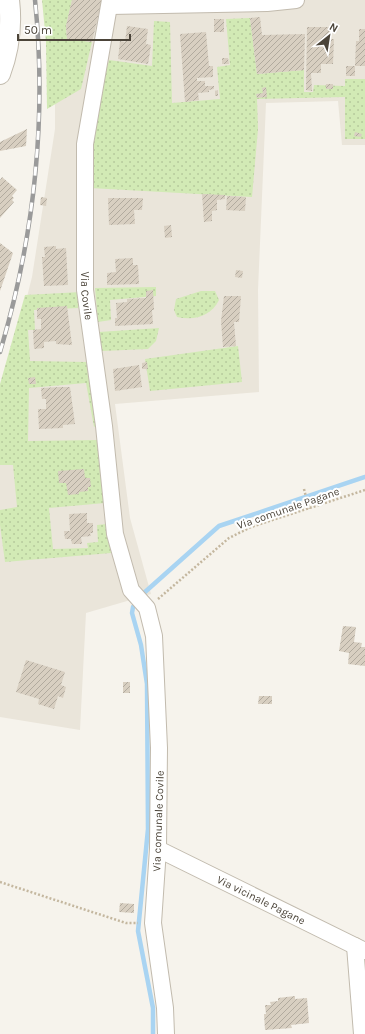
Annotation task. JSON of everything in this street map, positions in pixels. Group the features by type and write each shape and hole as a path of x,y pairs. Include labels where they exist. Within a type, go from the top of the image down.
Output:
{"street":[{"path":"0,74 8,46 10,28 9,0"},
{"path":"110,3 296,0"},
{"name":"Via Covile","path":"110,3 85,144 85,290 104,426 115,534 131,590 147,608"},
{"name":"Via comunale Covile","path":"147,608 154,636 159,748 158,849 153,923 165,1008 166,1034"},
{"name":"Via vicinale Pagane","path":"158,849 360,948"},
{"path":"360,948 362,1034"}],"path":[{"path":"304,489 309,509"},
{"name":"Via comunale Pagane","path":"147,608 229,538 251,527 365,490"},
{"path":"0,882 126,922"}],"shaded area":[{"path":"45,0 365,0 365,145 342,145 338,101 266,103 258,290 259,392 115,404 130,518 151,594 86,613 80,730 0,717 0,399 32,277 55,129 55,62"}],"green space":[{"path":"42,0 72,0 66,26 67,39 92,42 81,89 47,109 46,42"},
{"path":"250,18 257,74 304,70 304,92 313,92 314,85 345,86 345,79 365,79 365,139 345,139 345,97 257,99 258,129 252,197 90,188 93,120 109,60 152,66 154,21 170,22 172,103 220,99 217,67 230,65 226,19"},
{"path":"156,287 156,296 110,300 111,320 98,322 95,288"},
{"path":"201,291 215,291 219,300 212,310 196,318 177,317 174,310 176,299"},
{"path":"81,292 78,308 34,310 35,330 28,330 30,361 87,362 97,425 94,427 86,383 29,388 28,441 97,440 105,503 49,508 53,549 88,548 87,543 98,542 97,525 107,524 111,553 5,562 0,525 0,510 17,507 13,465 0,465 0,384 25,295"},
{"path":"159,328 156,341 148,349 102,351 99,332"},
{"path":"238,346 242,382 150,391 145,359"}],"building":[{"path":"72,0 102,0 92,42 67,39 66,26"},
{"path":"260,17 262,35 305,34 304,70 257,74 250,18"},
{"path":"214,19 224,19 224,32 214,32"},
{"path":"127,26 148,29 146,44 151,45 148,64 118,59 120,41 125,42"},
{"path":"307,27 330,27 330,39 334,39 333,64 321,64 321,73 311,73 312,91 306,90"},
{"path":"359,29 365,29 365,66 355,66 356,41 359,41"},
{"path":"206,32 209,66 213,66 213,77 197,78 197,81 205,81 205,86 214,86 214,89 209,90 209,92 198,93 199,100 185,102 180,34"},
{"path":"222,58 228,58 229,64 222,64"},
{"path":"346,66 355,66 355,76 346,76"},
{"path":"326,84 333,84 333,89 326,89"},
{"path":"266,87 267,97 257,98 256,94 263,93 262,88"},
{"path":"218,90 218,96 215,96 215,91"},
{"path":"27,129 26,146 0,151 0,142"},
{"path":"355,132 362,134 361,137 354,136"},
{"path":"2,177 17,190 12,196 14,198 12,200 14,202 0,218 0,180"},
{"path":"202,194 225,195 225,199 217,200 217,210 212,211 212,221 204,222"},
{"path":"227,196 246,197 245,211 226,210"},
{"path":"41,197 47,198 46,206 40,205"},
{"path":"108,198 143,198 142,210 134,210 135,224 109,225"},
{"path":"171,225 172,237 165,238 164,226"},
{"path":"0,243 13,253 0,291"},
{"path":"56,246 56,249 66,248 68,285 44,286 42,257 45,257 44,247"},
{"path":"133,258 133,265 138,265 139,284 107,285 107,273 116,272 115,259"},
{"path":"236,270 243,271 242,278 235,277"},
{"path":"153,290 153,324 115,326 115,318 117,318 116,303 127,302 127,299 146,298 146,291"},
{"path":"224,296 241,296 239,322 234,322 236,346 223,347 221,321"},
{"path":"67,306 72,345 56,344 56,341 44,342 44,348 34,349 33,330 41,329 41,319 37,319 37,308"},
{"path":"147,362 148,369 142,369 142,363"},
{"path":"139,365 142,387 115,391 113,369"},
{"path":"35,377 36,384 29,384 28,378"},
{"path":"70,387 75,424 63,425 63,428 39,429 38,409 46,409 46,399 42,399 41,388"},
{"path":"84,469 85,478 90,478 91,487 88,487 88,491 68,495 66,483 59,483 58,471"},
{"path":"87,513 87,523 93,523 93,533 90,533 91,536 81,537 82,544 72,544 71,539 65,539 64,531 70,531 69,514"},
{"path":"343,626 356,627 354,642 362,643 361,647 365,647 365,666 348,664 349,653 339,651"},
{"path":"26,660 65,672 61,685 66,687 63,698 58,696 54,709 38,704 39,699 16,692"},
{"path":"123,682 130,682 130,693 123,693"},
{"path":"259,696 272,696 272,704 258,704"},
{"path":"120,903 134,904 134,913 119,912"},
{"path":"295,996 295,999 307,998 309,1023 291,1025 292,1028 265,1030 265,1005 271,1005 270,1002 278,1001 278,998"}],"waterway":[{"path":"153,1034 153,1008 138,931 148,829 147,684 141,645 132,613 133,607 145,592 219,526 365,477"}],"railway":[{"path":"0,352 22,266 35,178 39,89 35,0"}]}
